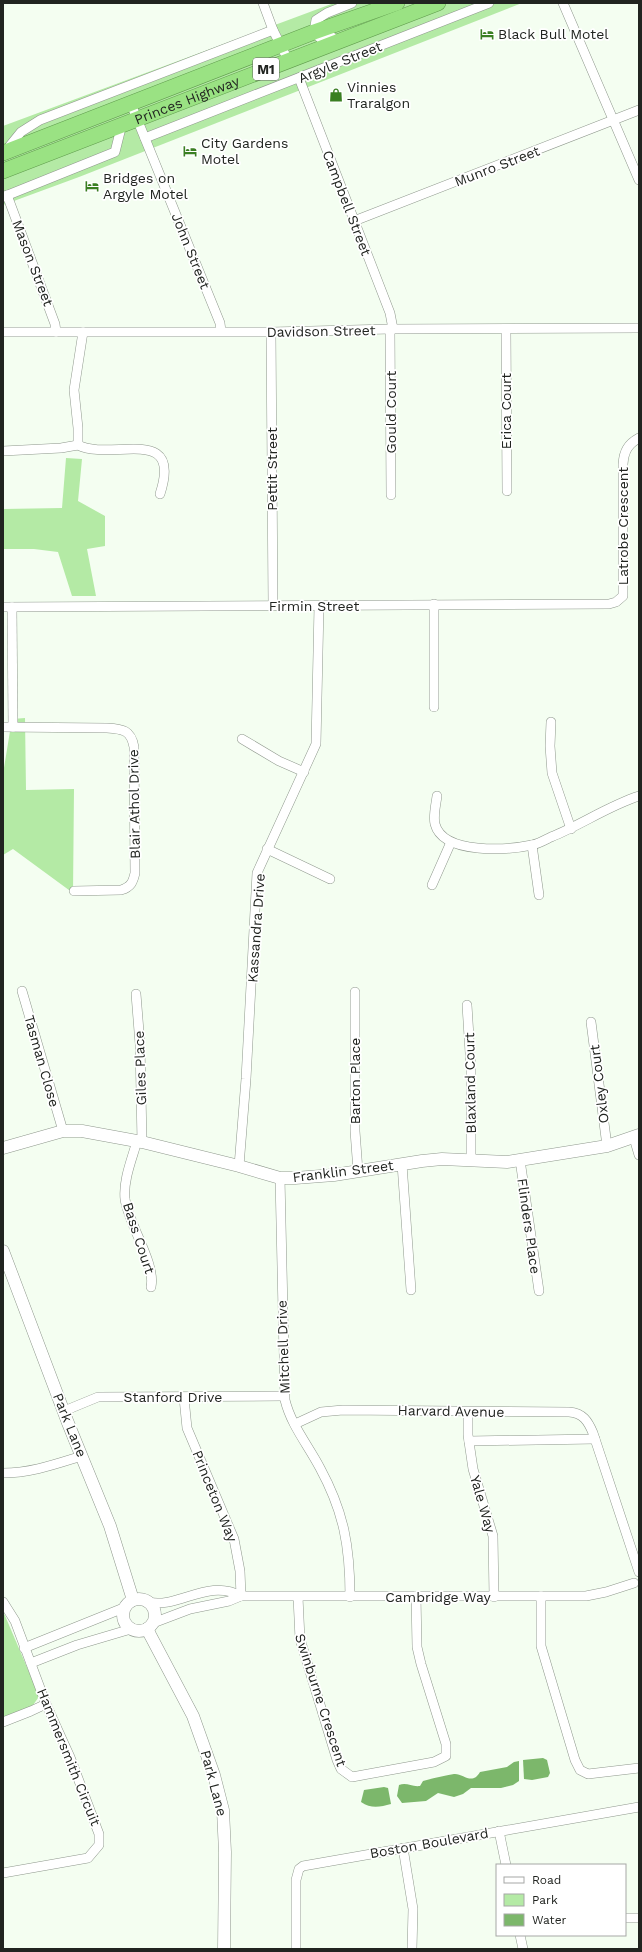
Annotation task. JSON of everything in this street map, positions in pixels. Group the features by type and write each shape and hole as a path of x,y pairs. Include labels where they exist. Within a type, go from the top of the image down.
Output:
{"highway":[{"name":"Princes Highway","path":"3,171 137,118 285,53 318,36 397,3"},
{"name":"Princes Highway","path":"3,153 131,104 285,53 368,30 438,3"}],"street":[{"path":"263,3 273,30 285,53"},
{"path":"352,3 327,13 316,20 318,36 350,30 368,30"},
{"name":"Argyle Street","path":"145,138 489,3"},
{"path":"563,3 639,180"},
{"path":"3,153 15,141 21,132 40,120 273,30"},
{"name":"Campbell Street","path":"299,78 390,313 392,329"},
{"name":"John Street","path":"131,104 220,323 221,331"},
{"name":"Munro Street","path":"354,221 639,110"},
{"path":"5,196 115,152 122,124"},
{"name":"Mason Street","path":"5,196 55,324 56,332"},
{"name":"Davidson Street","path":"3,332 271,332 392,329 506,330 639,328"},
{"name":"Gould Court","path":"391,495 392,329"},
{"name":"Erica Court","path":"506,330 507,491"},
{"path":"78,445 78,428 74,390 83,332"},
{"name":"Pettit Street","path":"271,332 273,606"},
{"name":"Latrobe Crescent","path":"623,596 623,464 626,449 632,441 639,438"},
{"path":"3,451 61,448 78,445 92,450 146,448 156,452 163,464 164,482 160,494"},
{"name":"Firmin Street","path":"7,607 434,604 601,605 616,602 623,596"},
{"path":"434,604 434,707"},
{"name":"Kassandra Drive","path":"239,1166 246,1079 257,873 316,744 319,606"},
{"path":"7,607 13,727"},
{"path":"551,722 550,746 552,773 571,829"},
{"name":"Blair Athol Drive","path":"3,727 108,728 119,729 128,733 132,737 134,747 135,872 132,883 128,888 121,890 74,891"},
{"path":"242,739 280,761 304,772"},
{"path":"437,796 435,823 441,834 451,842 470,848 532,845 571,829 617,803 639,796"},
{"path":"432,885 451,842"},
{"path":"532,845 539,895"},
{"path":"268,849 330,879"},
{"name":"Tasman Close","path":"22,991 63,1131"},
{"name":"Barton Place","path":"355,992 355,1131 358,1171"},
{"name":"Giles Place","path":"136,994 140,1044 139,1142"},
{"name":"Blaxland Court","path":"468,1005 471,1069 471,1162"},
{"name":"Oxley Court","path":"591,1022 607,1146"},
{"name":"Franklin Street","path":"3,1148 63,1131 100,1133 239,1166 280,1178 311,1178 442,1159 471,1162 520,1160 607,1146 636,1136"},
{"path":"636,1136 639,1155"},
{"name":"Bass Court","path":"139,1142 125,1188 125,1199 153,1279 151,1287"},
{"name":"Flinders Place","path":"520,1160 539,1291"},
{"path":"402,1164 411,1290"},
{"name":"Mitchell Drive","path":"280,1178 284,1396 288,1412 320,1467 338,1509 348,1548 350,1597"},
{"name":"Park Lane","path":"3,1251 110,1526 130,1604"},
{"name":"Stanford Drive","path":"64,1411 98,1397 184,1398 284,1396"},
{"name":"Princeton Way","path":"184,1398 187,1428 234,1539 240,1571 241,1596"},
{"name":"Harvard Avenue","path":"294,1424 331,1410 579,1413 586,1420 595,1439 639,1572"},
{"name":"Yale Way","path":"468,1412 469,1441 473,1469 493,1536 494,1597"},
{"name":"Harvard Avenue","path":"469,1441 595,1439"},
{"path":"3,1473 20,1473 38,1470 82,1456"},
{"path":"636,1585 634,1578 639,1572"},
{"name":"Cambridge Way","path":"150,1626 190,1609 229,1601 241,1596 494,1597 595,1595 636,1585"},
{"name":"Cambridge Way","path":"148,1602 158,1604 164,1603 194,1593 212,1590 233,1592 241,1596"},
{"name":"Swinburne Crescent","path":"298,1597 300,1639 339,1764 341,1769 352,1777 434,1762 446,1756 446,1744 421,1664 418,1647 416,1596"},
{"path":"541,1596 540,1633 544,1662 575,1760 580,1770 588,1774 639,1768"},
{"path":"24,1648 82,1626 130,1604 143,1600 148,1602 155,1610 156,1615 150,1626 137,1631 131,1629 88,1641 31,1663"},
{"name":"Hammersmith Circuit","path":"3,1602 15,1621 46,1704 70,1757 99,1834 99,1845 88,1858 3,1873"},
{"path":"130,1604 123,1614 124,1619 131,1629"},
{"path":"82,1626 88,1641"},
{"name":"Park Lane","path":"150,1626 193,1716 214,1775 223,1810 225,1845 224,1949"},
{"path":"3,1722 46,1704"},
{"name":"Boston Boulevard","path":"296,1949 296,1880 299,1869 308,1865 639,1807"},
{"path":"499,1831 506,1864"},
{"path":"402,1848 412,1908 412,1949"},
{"path":"626,1918 639,1918"},
{"path":"520,1936 523,1949"}],"green space":[{"path":"334,3 522,3 79,177 3,205 3,126"},
{"path":"66,458 82,459 78,501 105,516 105,546 87,549 96,596 72,596 58,552 34,549 3,549 3,509 62,508"},
{"path":"25,718 26,790 74,789 73,893 13,849 3,855 3,774 12,719"},
{"path":"3,1611 38,1693 38,1698 31,1708 3,1719"}],"water":[{"path":"543,1758 547,1760 550,1773 548,1777 532,1780 524,1779 523,1760"},
{"path":"519,1761 519,1781 513,1785 501,1788 471,1788 463,1794 454,1797 438,1793 426,1801 402,1803 397,1796 399,1785 404,1784 420,1786 423,1781 454,1774 471,1779 477,1776 480,1772 507,1767 514,1762"},
{"path":"384,1787 388,1788 391,1804 376,1807 368,1806 361,1802 364,1790"}],"place":[{"name":"Black Bull Motel","path":"487,34"},
{"name":"Vinnies Traralgon","path":"336,95"},
{"name":"City Gardens Motel","path":"190,151"},
{"name":"Bridges on Argyle Motel","path":"92,186"}]}
